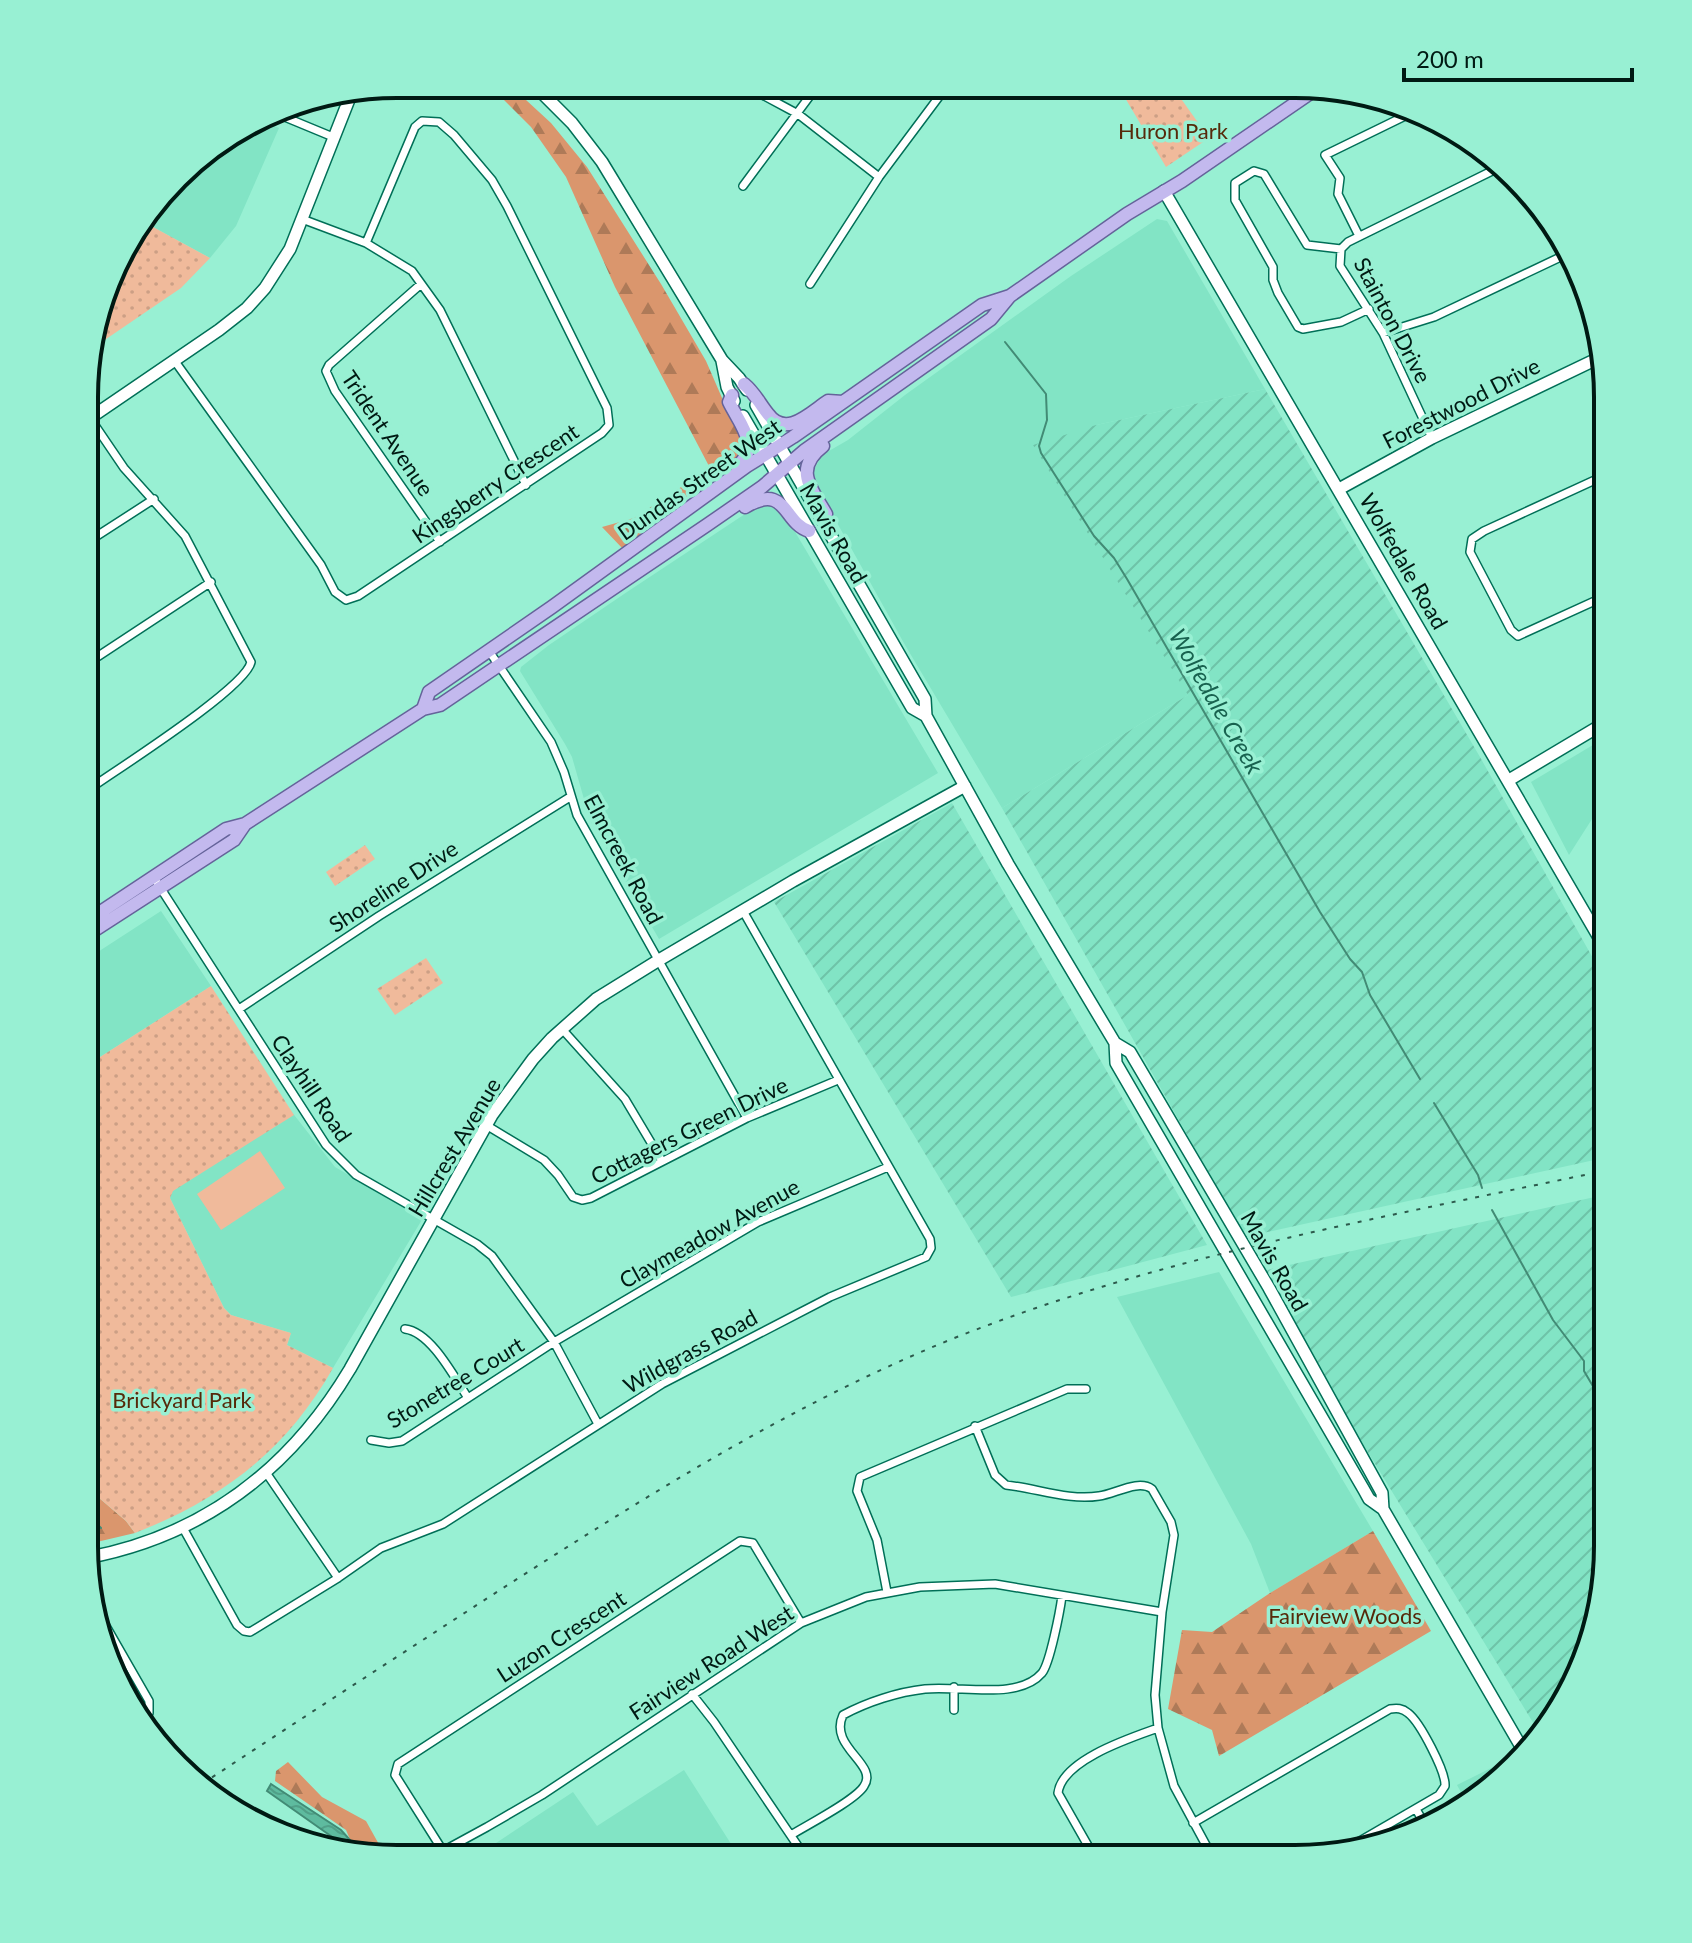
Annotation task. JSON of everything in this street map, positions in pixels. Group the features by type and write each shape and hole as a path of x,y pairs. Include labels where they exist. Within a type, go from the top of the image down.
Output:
{"main road":[{"name":"Dundas Street West","path":"98,927 226,829 245,824 423,709 440,705 707,525 991,319 1010,296 1302,98"},
{"name":"Dundas Street West","path":"423,709 429,692 765,455 982,305 1010,296"},
{"path":"744,384 771,418 785,425 797,423 828,401 843,402"},
{"path":"690,508 693,498 748,454 748,438 729,402 732,395"},
{"path":"823,520 826,514 810,486 806,472 808,461 831,440 833,431"},
{"path":"707,525 717,526 747,505 767,499 784,506 801,529 809,531"},
{"name":"Dundas Street West","path":"98,915 158,883"}],"street":[{"name":"Mavis Road","path":"547,98 572,123 602,162 722,360 744,384 925,699 926,716 1008,864 1115,1043 1116,1063 1369,1499 1383,1509 1519,1744"},
{"path":"768,98 798,114 879,177"},
{"path":"743,186 809,98"},
{"path":"810,284 879,177 938,98"},
{"path":"98,412 219,330 247,308 265,288 290,249 348,103"},
{"path":"1359,236 1338,194 1340,178 1325,155 1401,118"},
{"path":"289,119 333,137"},
{"name":"Kingsberry Crescent","path":"174,360 321,565 340,597 346,600 358,596 526,485 609,425 607,408 507,206 474,157 439,122 422,121 415,127 366,243"},
{"path":"1341,249 1307,245 1264,174 1254,171 1235,183 1235,200 1273,267 1273,280 1278,293 1298,327 1303,329 1341,322 1369,309"},
{"name":"Stainton Drive","path":"1432,438 1383,333 1340,266 1341,249 1359,236 1491,171"},
{"name":"Wolfedale Road","path":"1164,191 1594,929"},
{"path":"302,219 366,243 412,271 445,318 526,485"},
{"path":"1383,333 1434,317 1559,258"},
{"name":"Trident Avenue","path":"421,284 326,371 335,391 440,542"},
{"name":"Mavis Road","path":"722,360 727,387 765,455 912,708 926,716"},
{"name":"Forestwood Drive","path":"1339,489 1432,438 1591,362"},
{"path":"98,430 124,468 185,536 250,655 250,668 246,674 185,723 98,783"},
{"path":"1594,480 1484,531 1472,539 1470,552 1511,630 1518,636 1594,601"},
{"path":"98,535 154,499"},
{"path":"98,656 211,582"},
{"name":"Elmcreek Road","path":"489,651 551,742 577,815 747,1118"},
{"path":"1509,780 1594,729"},
{"name":"Hillcrest Avenue","path":"98,1555 139,1545 183,1528 267,1474 302,1439 333,1397 486,1125 533,1059 562,1029 596,999 659,960 965,786"},
{"name":"Shoreline Drive","path":"239,1009 392,907 570,797"},
{"name":"Clayhill Road","path":"158,883 315,1128 339,1160 374,1188 434,1219 492,1256 554,1342 598,1424"},
{"name":"Wildgrass Road","path":"183,1528 237,1625 244,1631 254,1630 381,1548 443,1524 662,1384 804,1310 926,1257 931,1248 930,1239 743,911"},
{"path":"562,1029 625,1099 662,1161"},
{"name":"Mavis Road","path":"1115,1043 1130,1052 1269,1288 1382,1493 1383,1509"},
{"name":"Cottagers Green Drive","path":"486,1125 544,1160 573,1197 582,1200 747,1118 838,1080"},
{"name":"Claymeadow Avenue","path":"554,1342 758,1222 888,1167"},
{"path":"405,1329 427,1339 468,1398"},
{"name":"Stonetree Court","path":"371,1440 389,1443 402,1441 554,1342"},
{"path":"887,1592 877,1540 859,1498 858,1481 863,1475 1067,1389 1086,1389"},
{"path":"975,1426 995,1475 1006,1485 1094,1497 1142,1485 1152,1489 1171,1522 1174,1535 1162,1612 1155,1695 1158,1728 1174,1786 1206,1845"},
{"path":"267,1474 338,1578"},
{"name":"Luzon Crescent","path":"439,1845 395,1775 398,1764 740,1541 753,1543 801,1623"},
{"name":"Fairview Road West","path":"454,1845 542,1795 801,1623 838,1607 887,1592 920,1587 995,1584 1162,1612"},
{"path":"791,1835 854,1796 867,1783 868,1776 840,1734 838,1727 843,1715 886,1698 922,1689 1014,1690 1045,1670 1062,1596"},
{"path":"113,1638 149,1701 149,1713"},
{"path":"954,1687 954,1710"},
{"path":"692,1694 798,1845"},
{"path":"1193,1823 1394,1708 1404,1710 1412,1718 1445,1777 1442,1792 1370,1836"},
{"path":"1088,1845 1058,1793 1060,1783 1065,1775 1113,1744 1158,1728"},
{"path":"1416,1809 1420,1817"}],"shaded area":[{"path":"273,125 279,128 236,226 210,258 152,226 172,200 215,160 265,129"},
{"path":"1157,219 1167,221 1265,389 1096,425 1188,695 1002,808 905,645 816,485 813,472 822,455 848,440 905,395 1071,276"},
{"path":"1265,389 1480,757 1594,960 1594,1160 1245,1237 1002,808 1188,695 1033,445 1096,425"},
{"path":"769,505 778,509 788,520 938,773 659,939 590,820 572,757 520,671 521,667 742,516 759,506"},
{"path":"1594,744 1594,816 1569,855 1531,782"},
{"path":"952,803 1207,1245 1011,1297 774,902"},
{"path":"161,911 211,986 98,1058 98,952"},
{"path":"291,1111 335,1167 423,1218 333,1368 287,1345 291,1333 231,1315 224,1308 170,1198 172,1191"},
{"path":"1594,1197 1594,1546 1591,1585 1584,1623 1571,1660 1554,1695 1534,1725 1258,1272"},
{"path":"1219,1272 1373,1531 1270,1593 1251,1544 1117,1297"},
{"path":"1499,1764 1462,1794 1457,1785"},
{"path":"684,1770 732,1845 493,1845 573,1792 597,1826"}],"green space":[{"path":"502,98 524,98 551,123 587,167 706,361 743,440 742,451 736,461 703,483 623,549 602,527 634,518 710,468 615,287 566,177 531,127"},
{"name":"Huron Park","path":"1125,98 1181,98 1209,138 1166,167"},
{"path":"152,226 210,258 181,288 104,341 121,283"},
{"path":"365,845 375,859 335,886 326,872"},
{"path":"426,958 443,983 395,1015 377,989"},
{"name":"Brickyard Park","path":"211,986 294,1115 173,1191 170,1198 224,1308 231,1315 291,1333 287,1345 333,1368 294,1424 249,1469 196,1505 135,1533 98,1497 98,1058"},
{"path":"260,1151 285,1188 221,1230 197,1194"},
{"path":"98,1497 126,1521 135,1533 98,1542"},
{"name":"Fairview Woods","path":"1373,1531 1431,1631 1219,1756 1212,1730 1168,1709 1182,1630 1212,1632"},
{"path":"288,1762 322,1797 366,1821 379,1844 351,1841 346,1830 275,1781 276,1771"}],"water":[{"path":"271,1784 341,1830 350,1840 333,1838 267,1791"}],"waterway":[{"name":"Wolfedale Creek","path":"1005,342 1046,394 1047,420 1039,446 1041,453 1094,536 1114,558 1127,579 1320,912 1362,972 1370,995 1420,1079"},
{"name":"Wolfedale Creek","path":"1434,1103 1478,1175 1482,1188"},
{"name":"Wolfedale Creek","path":"1492,1210 1553,1320 1584,1361 1584,1371 1594,1388"},
{"path":"98,1525 101,1528"}],"railway":[{"path":"210,1779 667,1485 835,1392 952,1339 1031,1310 1194,1261 1359,1222 1594,1173"}]}
